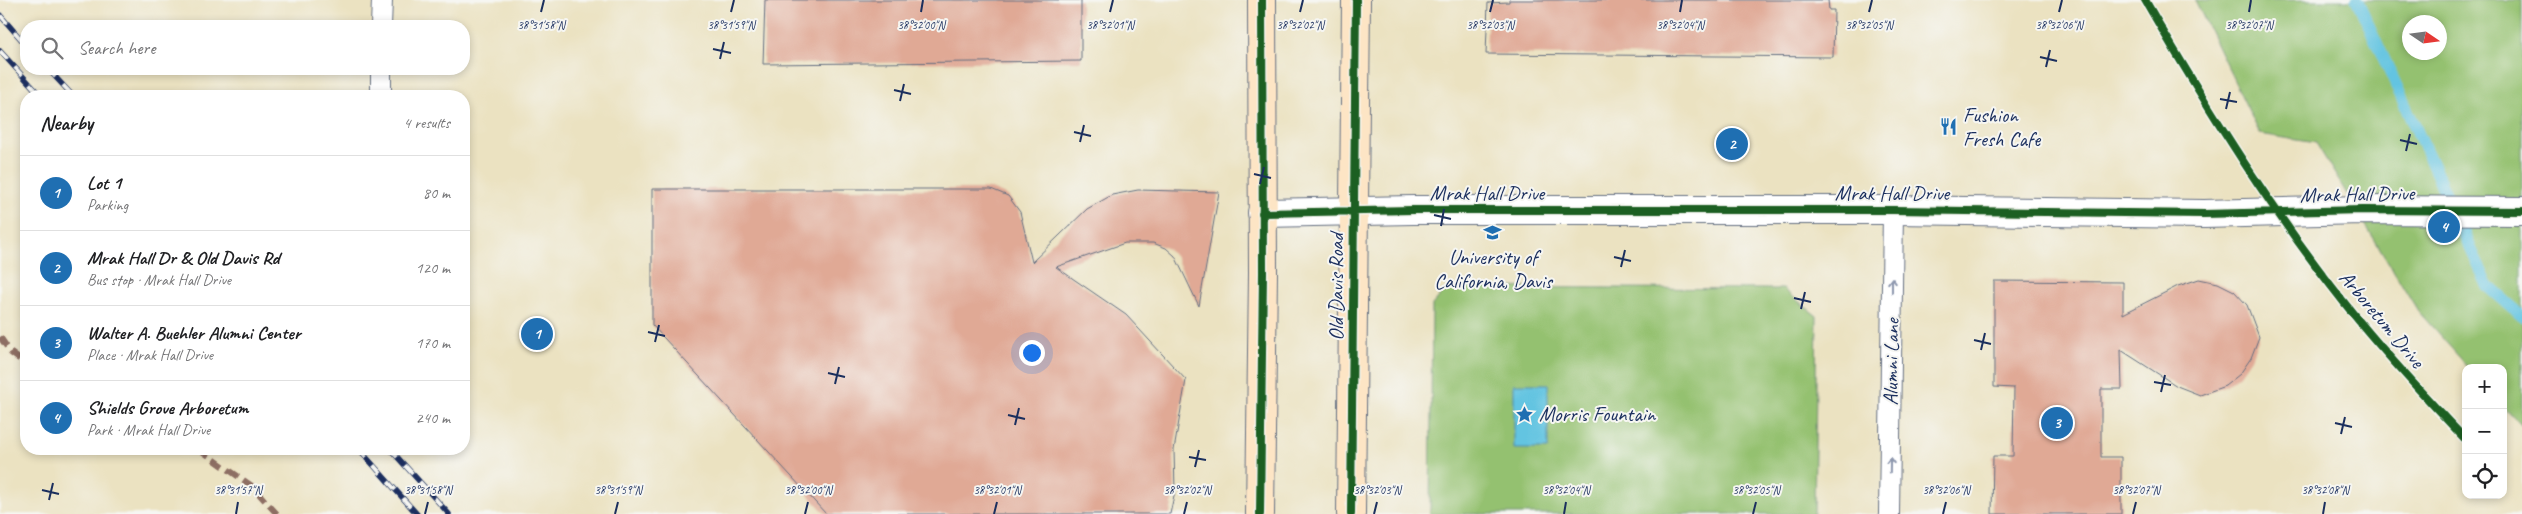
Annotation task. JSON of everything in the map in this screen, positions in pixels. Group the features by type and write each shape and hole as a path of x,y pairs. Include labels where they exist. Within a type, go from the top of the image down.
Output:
{"street":[{"path":"1260,514 1262,0"},
{"name":"Old Davis Road","path":"1351,514 1356,0"},
{"name":"Mrak Hall Drive","path":"1262,213 1354,211 1893,210 2204,214 2362,210 2518,211"}],"lane":[{"path":"382,0 382,20"},
{"path":"381,75 381,90"},
{"name":"Alumni Lane","path":"1889,514 1893,210"}],"green space":[{"path":"2195,0 2522,0 2522,426 2507,409 2507,364 2465,364 2418,311 2316,143 2260,134"},
{"path":"1448,287 1783,289 1817,316 1814,514 1430,514 1432,305"}],"water":[{"path":"1514,384 1548,384 1548,449 1514,449"}],"building":[{"path":"765,0 1081,0 1081,61 763,64"},
{"path":"1509,0 1828,0 1829,10 1834,10 1833,57 1486,54 1488,3 1509,2"},
{"path":"652,189 991,189 1008,196 1020,212 1032,262 1087,209 1112,195 1138,190 1219,192 1199,306 1175,256 1166,248 1153,243 1125,243 1056,267 1126,315 1186,380 1174,450 1175,491 1170,514 826,514 652,325"},
{"path":"2199,279 2218,283 2234,291 2247,305 2259,337 2251,358 2240,374 2225,386 2200,395 2177,386 2121,350 2122,389 2101,389 2101,457 2121,457 2121,514 1992,514 1993,456 2013,456 2014,388 1994,387 1994,281 2123,282 2123,314 2178,286"}],"waterway":[{"path":"2357,0 2488,286 2522,316"}],"railway":[{"path":"0,15 20,38"},
{"path":"0,51 20,73"},
{"path":"22,75 36,90"},
{"path":"54,75 67,90"},
{"path":"364,455 417,514"},
{"path":"395,455 449,514"}],"marked path":[{"path":"0,337 11,353 20,360"},
{"path":"208,455 252,486 277,514"}],"cycle path":[{"path":"1260,514 1263,272 1262,0"},
{"path":"1351,514 1356,0"},
{"name":"Arboretum Drive","path":"2145,0 2219,124 2300,245 2359,321 2462,436"},
{"path":"1262,213 1413,210 1893,210 2204,214 2362,210 2522,211"}],"place":[{"name":"Fushion Fresh Cafe","path":"1949,127"},
{"name":"Mrak Hall Dr & Old Davis Rd","path":"1732,144"},
{"name":"Shields Grove Arboretum","path":"2444,227"},
{"name":"University of California, Davis","path":"1493,232"},
{"name":"Lot 1","path":"537,334"},
{"name":"Morris Fountain","path":"1525,414"},
{"name":"Walter A. Buehler Alumni Center","path":"2057,423"}]}
